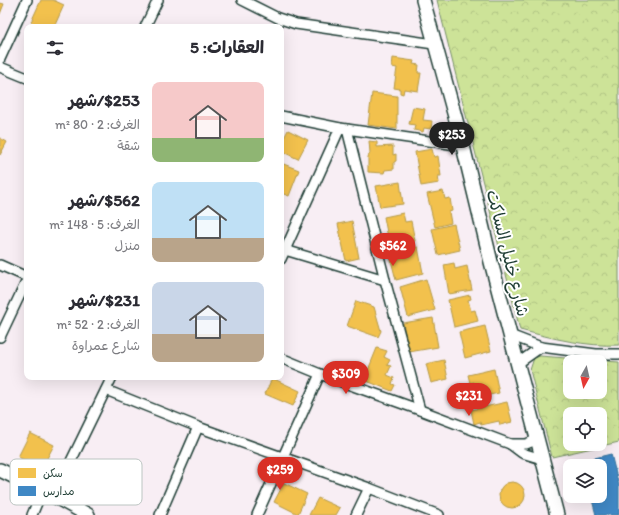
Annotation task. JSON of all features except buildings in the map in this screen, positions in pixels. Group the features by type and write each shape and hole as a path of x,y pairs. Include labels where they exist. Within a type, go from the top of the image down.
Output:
{"street":[{"path":"0,59 27,0"},
{"path":"146,24 158,0"},
{"path":"242,0 278,18 315,28 434,44"},
{"name":"شارع خليل الساكت","path":"423,0 463,146 536,440 557,515"},
{"path":"275,24 278,18"},
{"path":"0,67 24,77"},
{"path":"284,117 344,128 463,146"},
{"path":"344,128 285,250 385,280"},
{"path":"344,128 420,410"},
{"path":"0,265 24,277"},
{"path":"0,337 24,285"},
{"path":"510,335 541,347 596,354 619,354"},
{"path":"517,364 541,347"},
{"path":"284,359 510,444 522,453 542,459"},
{"path":"257,515 320,374"},
{"path":"72,459 111,380"},
{"path":"106,390 198,427 369,488 439,515"},
{"path":"160,515 198,427"},
{"path":"510,444 526,444 536,440"},
{"path":"0,470 10,475"},
{"path":"356,515 369,488"},
{"path":"32,515 36,505"},
{"path":"70,505 88,515"}],"green space":[{"path":"437,0 619,0 619,345 594,345 557,339 520,330"},
{"path":"540,356 563,358 563,399 607,399 607,361 619,362 619,442 607,445 607,407 563,407 563,451 579,451 552,457 530,370 534,358"}]}
